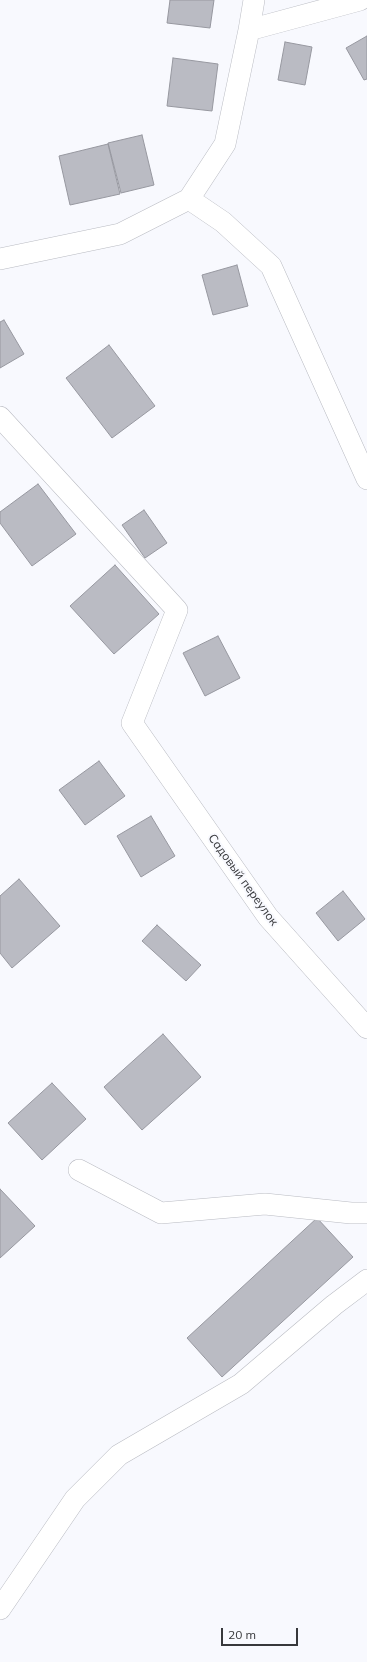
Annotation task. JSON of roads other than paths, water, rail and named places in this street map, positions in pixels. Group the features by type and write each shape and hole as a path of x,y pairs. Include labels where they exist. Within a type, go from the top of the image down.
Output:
{"street":[{"path":"0,259 120,234 189,200 225,144 254,0"},
{"path":"249,30 360,0"},
{"path":"189,200 223,222 271,266 367,479"},
{"name":"Садовый переулок","path":"0,416 177,610 132,723 268,917 367,1028"},
{"path":"79,1170 161,1213 265,1204 351,1213 367,1213"},
{"path":"0,1609 75,1500 118,1455 241,1384 334,1305 367,1280"}]}
